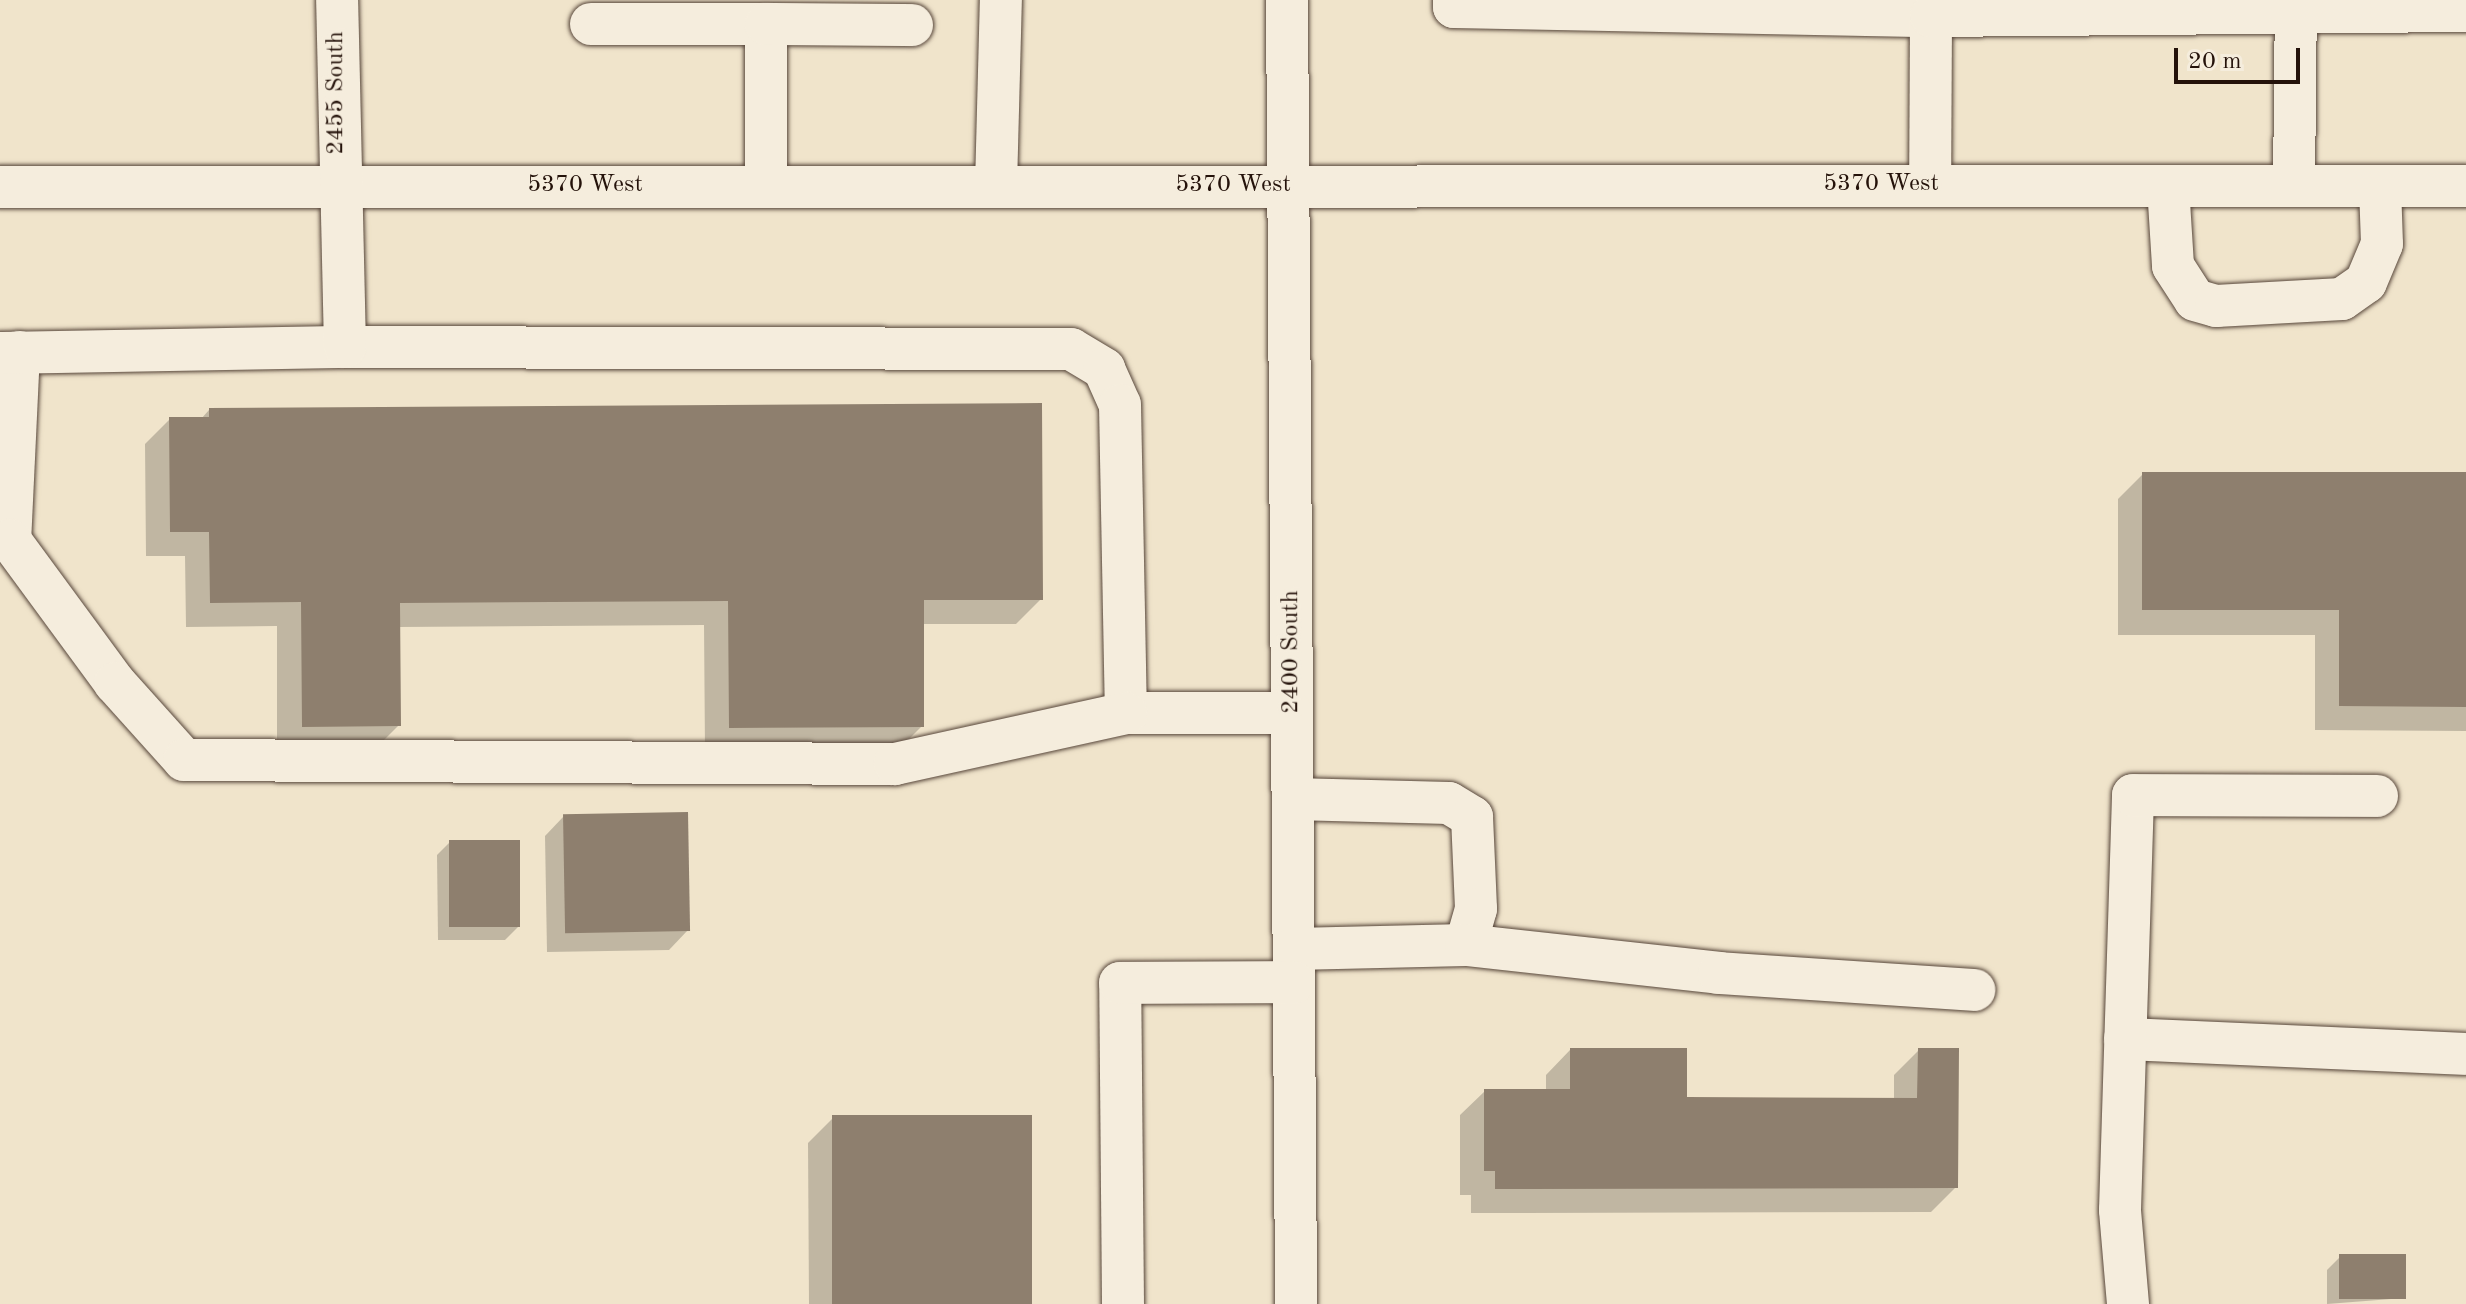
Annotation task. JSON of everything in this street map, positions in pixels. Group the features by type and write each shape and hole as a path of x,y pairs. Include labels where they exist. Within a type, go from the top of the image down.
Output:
{"street":[{"name":"2455 South","path":"337,0 338,186 345,347"},
{"path":"996,186 1001,0"},
{"name":"2400 South","path":"1287,0 1296,1304"},
{"path":"1454,0 1454,7 1684,6 1931,16 2161,7 2296,6 2466,11"},
{"path":"2294,186 2296,6"},
{"path":"1930,185 1931,16"},
{"path":"591,24 912,25"},
{"path":"766,24 766,186"},
{"path":"2168,186 2168,243 2182,288 2195,300 2243,306 2342,299 2366,282 2382,244 2380,186"},
{"name":"5370 West","path":"0,187 2466,186"},
{"path":"1126,713 1120,405 1114,384 1091,358 1051,345 345,347 10,353 10,540 115,683 184,760 895,764 1126,713 1292,713"},
{"path":"2128,1304 2120,1210 2133,795 2377,796"},
{"path":"1293,799 1449,803 1472,817 1476,909 1466,945"},
{"path":"1123,1304 1120,983 1466,945 1719,973 1974,990"},
{"path":"2125,1039 2465,1054"}],"building":[{"path":"1042,403 1043,600 924,600 924,727 729,728 728,601 400,603 401,726 302,727 301,602 210,603 209,532 170,532 169,417 209,417 209,408"},
{"path":"2142,472 2466,472 2466,707 2339,706 2339,610 2142,610"},
{"path":"688,812 690,931 565,933 563,814"},
{"path":"449,840 520,840 520,927 449,927"},
{"path":"1570,1048 1687,1048 1687,1097 1917,1098 1918,1048 1959,1048 1958,1188 1495,1189 1495,1171 1484,1171 1484,1089 1570,1089"},
{"path":"832,1115 1032,1115 1032,1304 832,1304"},
{"path":"2339,1254 2406,1254 2406,1299 2339,1299"}]}
